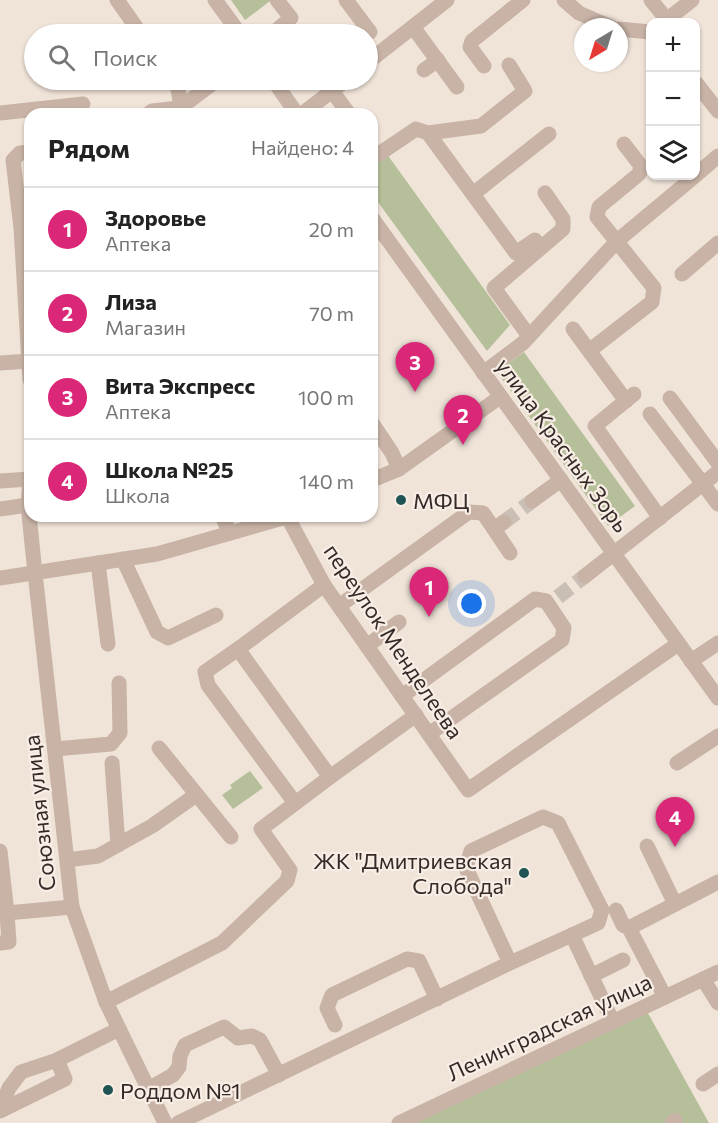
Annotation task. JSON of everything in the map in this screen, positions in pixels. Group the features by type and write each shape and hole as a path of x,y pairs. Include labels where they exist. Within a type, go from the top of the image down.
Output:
{"street":[{"path":"117,0 134,24"},
{"path":"215,0 233,24"},
{"path":"277,0 291,18 284,24"},
{"path":"346,0 364,24"},
{"path":"378,54 447,0"},
{"path":"484,66 470,47 472,41 523,0"},
{"path":"564,0 579,13 590,18"},
{"path":"651,0 664,18"},
{"path":"670,18 692,0"},
{"path":"413,27 458,87"},
{"path":"628,30 646,32"},
{"path":"424,70 438,60"},
{"path":"378,150 416,129 428,133 481,126 525,91 509,65"},
{"path":"700,88 718,111"},
{"path":"178,90 181,108"},
{"path":"185,108 206,90"},
{"path":"280,90 293,108"},
{"path":"310,108 332,91 345,108"},
{"path":"46,108 83,104"},
{"path":"0,113 24,110"},
{"path":"428,133 516,253 535,240"},
{"path":"473,194 549,134"},
{"path":"589,351 652,302 654,288 597,217 599,207 639,174 641,166 624,144"},
{"path":"24,153 12,160 24,222"},
{"path":"700,171 718,156"},
{"path":"483,373 529,336 616,241 689,180"},
{"path":"529,336 494,288 563,229 563,219 544,193"},
{"name":"улица Красных Зорь","path":"378,226 718,698"},
{"path":"682,274 718,243"},
{"path":"573,329 630,398 595,426 660,518"},
{"path":"0,363 24,361"},
{"path":"378,477 399,468 500,397"},
{"path":"670,398 718,463"},
{"path":"650,414 718,504"},
{"path":"378,432 399,468"},
{"path":"585,576 718,472"},
{"path":"0,480 24,479"},
{"path":"532,501 561,480"},
{"path":"0,509 24,502"},
{"path":"339,606 469,512 483,513 499,526 510,553"},
{"name":"Союзная улица","path":"31,522 72,907 106,1002 165,1123"},
{"path":"225,522 230,533"},
{"path":"0,578 157,554 268,522"},
{"name":"переулок Менделеева","path":"291,522 324,585 468,790 678,644"},
{"path":"123,559 157,632 168,638 216,615"},
{"path":"98,563 108,644"},
{"path":"295,804 208,685 205,672 324,585"},
{"path":"402,696 535,599 553,601 564,628 562,640 429,734"},
{"path":"367,646 399,622"},
{"path":"691,661 718,643"},
{"path":"238,649 330,777"},
{"path":"55,749 111,744 120,733 118,683"},
{"path":"106,1002 222,943 287,881 290,870 261,830 330,777 416,716"},
{"path":"677,764 718,736"},
{"path":"159,748 231,837"},
{"path":"112,763 118,845"},
{"path":"67,860 98,856 152,826 196,795"},
{"path":"178,1123 598,923 602,910 558,823 543,816 471,851 466,868 510,963"},
{"path":"647,846 675,904"},
{"path":"0,851 9,942 0,943"},
{"path":"629,928 718,882"},
{"path":"7,913 72,907"},
{"path":"616,910 623,925 629,928 664,997"},
{"path":"572,935 613,1022"},
{"path":"335,1025 327,1008 332,995 407,959 419,961 437,999"},
{"path":"591,976 623,960"},
{"name":"Ленинградская улица","path":"399,1123 718,972"},
{"path":"703,979 718,1003"},
{"path":"148,1089 173,1075 179,1067 180,1056 185,1046 224,1027 238,1038 252,1036 260,1040 279,1075"},
{"path":"5,1123 0,1111 9,1088 21,1072 57,1060 119,1029"},
{"path":"0,1111 64,1079 57,1060"},
{"path":"703,1084 718,1074"}],"green space":[{"path":"231,0 270,0 270,1 245,20"},
{"path":"384,150 510,325 487,351 378,202 378,155"},
{"path":"524,352 635,506 608,526 497,372"},
{"path":"250,771 263,788 233,809 222,795 232,788 230,785"},
{"path":"644,1006 709,1123 395,1123"}],"tunnel":[{"path":"504,522 532,501"},
{"path":"558,597 585,576"}],"place":[{"name":"Вита Экспресс","path":"415,392"},
{"name":"Лиза","path":"463,445"},
{"name":"МФЦ","path":"401,500"},
{"name":"Здоровье","path":"429,617"},
{"name":"Школа №25","path":"675,847"},
{"name":"ЖК \"Дмитриевская Слобода\"","path":"524,873"},
{"name":"Роддом №1","path":"108,1090"}]}
